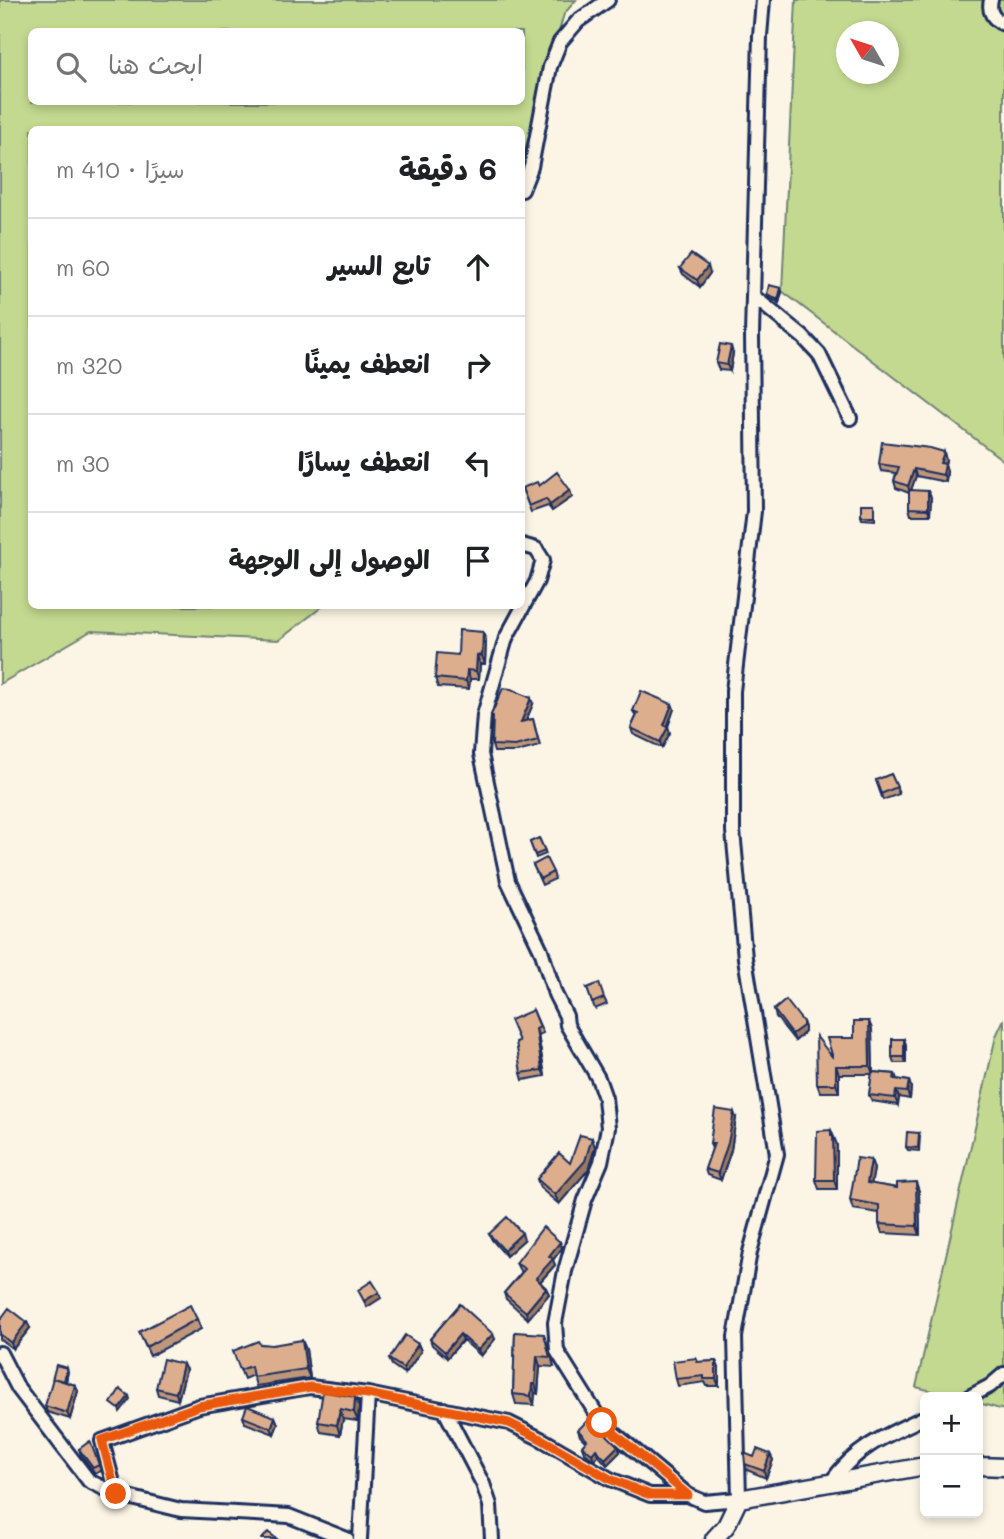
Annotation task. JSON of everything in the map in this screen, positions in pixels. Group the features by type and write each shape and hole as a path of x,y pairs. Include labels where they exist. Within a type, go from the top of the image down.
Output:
{"street":[{"path":"525,182 531,167 550,67 559,42 578,21 608,0"},
{"path":"714,1539 725,1533 739,1499 735,1337 750,1252 778,1154 745,958 733,831 733,691 754,511 753,296 763,0"},
{"path":"991,0 990,11 993,17 1004,24"},
{"path":"753,296 803,337 819,354 850,418"},
{"path":"525,546 536,549 543,559 537,580 525,602"},
{"path":"522,609 506,638 484,715 481,754 508,881 541,950 567,1025 598,1078 605,1098 608,1128 601,1161 585,1200 565,1271 555,1323 557,1351 602,1423 688,1495 704,1502 739,1499 920,1467"},
{"path":"0,1353 18,1388 89,1481 116,1494 181,1510 289,1516 347,1539"},
{"path":"979,1392 1004,1374"},
{"path":"116,1494 102,1440 199,1406 310,1387 368,1394 509,1423 610,1479 650,1495 688,1495"},
{"path":"360,1539 368,1394"},
{"path":"444,1409 483,1484 490,1505 492,1539"},
{"path":"849,1480 832,1480 848,1460 869,1444 920,1419"},
{"path":"983,1466 1004,1467"}],"green space":[{"path":"0,0 576,0 564,14 525,150 525,126 28,126 28,609 319,609 279,640 91,631 0,684"},
{"path":"796,0 1004,0 1004,461 782,291"},
{"path":"1004,1019 1004,1410 983,1404 983,1392 936,1392 916,1387 996,1036"}],"building":[{"path":"691,254 708,266 697,280 680,268"},
{"path":"769,285 781,288 778,300 767,294"},
{"path":"720,344 731,346 727,365 716,363"},
{"path":"882,442 944,452 940,463 945,464 943,475 914,469 908,486 894,481 899,467 879,464"},
{"path":"557,472 570,490 550,505 546,499 529,506 525,487 537,482 539,486"},
{"path":"909,490 928,491 928,509 909,508"},
{"path":"861,504 874,504 874,516 861,516"},
{"path":"459,630 483,632 482,656 477,655 476,671 467,670 466,681 435,678 437,653 458,655"},
{"path":"503,688 531,698 521,722 533,719 538,740 515,746 492,745 491,715"},
{"path":"641,691 672,704 664,725 668,727 660,742 631,728 638,713 633,711"},
{"path":"891,774 897,787 881,794 876,780"},
{"path":"539,838 545,851 535,855 530,842"},
{"path":"546,858 553,872 540,879 533,865"},
{"path":"599,983 604,998 592,1003 587,988"},
{"path":"786,1000 803,1022 803,1026 792,1034 774,1010"},
{"path":"533,1010 540,1027 536,1029 542,1070 521,1073 516,1042 519,1041 510,1020"},
{"path":"854,1021 869,1021 870,1066 836,1066 836,1084 817,1084 816,1036 833,1058 827,1038 854,1038"},
{"path":"892,1039 904,1039 904,1057 892,1057"},
{"path":"872,1072 895,1074 894,1079 909,1081 907,1092 896,1091 895,1098 869,1095"},
{"path":"715,1109 734,1112 718,1173 705,1169 714,1143 710,1143"},
{"path":"831,1130 834,1180 816,1180 817,1131"},
{"path":"907,1132 919,1133 918,1148 906,1147"},
{"path":"580,1135 592,1138 585,1161 555,1195 537,1179 559,1153 570,1163"},
{"path":"857,1158 871,1160 867,1183 897,1188 897,1183 916,1182 917,1226 879,1224 879,1205 850,1200"},
{"path":"507,1217 522,1233 504,1250 489,1234"},
{"path":"543,1227 560,1242 549,1256 553,1259 536,1278 546,1288 526,1312 504,1293 525,1269 516,1263"},
{"path":"372,1281 379,1292 364,1301 358,1290"},
{"path":"460,1304 493,1334 478,1350 460,1334 445,1352 430,1339"},
{"path":"190,1305 197,1319 146,1347 139,1332"},
{"path":"9,1308 27,1322 11,1343 0,1334 0,1320"},
{"path":"515,1332 544,1334 550,1357 537,1356 535,1384 532,1384 531,1396 513,1394"},
{"path":"405,1335 418,1344 403,1368 389,1359"},
{"path":"302,1340 306,1369 253,1377 251,1366 240,1370 233,1351 258,1341 260,1344 272,1345"},
{"path":"696,1358 697,1362 716,1361 716,1379 704,1379 704,1376 676,1379 673,1361"},
{"path":"163,1359 183,1364 176,1393 156,1388"},
{"path":"56,1365 67,1368 64,1381 52,1380"},
{"path":"53,1378 75,1385 67,1413 45,1406"},
{"path":"120,1389 129,1396 119,1409 111,1403"},
{"path":"323,1391 355,1397 354,1412 340,1409 337,1425 318,1422"},
{"path":"247,1406 275,1417 271,1428 243,1417"},
{"path":"590,1418 618,1446 605,1459 596,1449 592,1454 582,1446 587,1440 578,1430"},
{"path":"90,1441 99,1465 93,1468 79,1449"},
{"path":"757,1449 770,1454 764,1471 745,1464 744,1453 754,1457"},
{"path":"268,1532 277,1539 262,1539"}],"route":[{"path":"116,1494 102,1440 199,1406 310,1387 368,1394 509,1423 610,1479 650,1495 688,1495 602,1423"}]}
